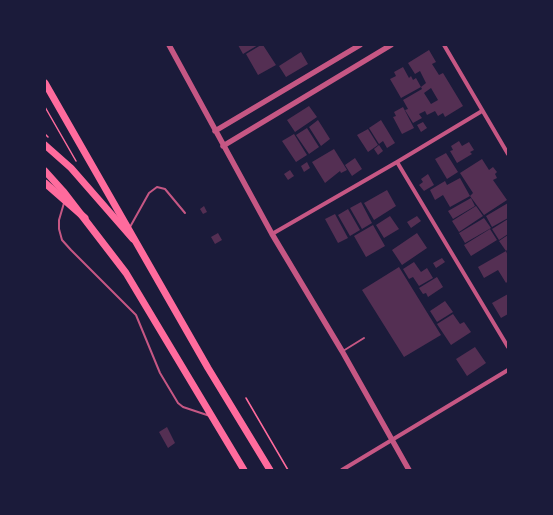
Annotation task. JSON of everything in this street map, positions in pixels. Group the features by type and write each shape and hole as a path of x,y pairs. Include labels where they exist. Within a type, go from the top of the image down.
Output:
{"main road":[{"path":"45,83 128,230 270,470"},
{"path":"45,145 71,168 134,239"},
{"path":"45,171 85,218 126,273 244,470"},
{"path":"45,183 85,218"}],"street":[{"path":"169,45 272,234 342,351 409,470"},
{"path":"215,131 360,45"},
{"path":"223,146 391,45"},
{"path":"444,45 508,154"},
{"path":"272,234 482,111"},
{"path":"397,162 508,347"},
{"path":"342,470 391,439 508,370"}],"lane":[{"path":"128,230 149,193 157,187 165,188 185,213"},
{"path":"64,200 59,220 59,229 62,240 70,250 136,315 157,366 178,403 194,411 212,416"},
{"path":"342,351 364,338"}],"path":[{"path":"45,107 79,166"},
{"path":"246,398 288,470"}],"building":[{"path":"238,45 258,45 243,54"},
{"path":"263,45 276,65 258,75 246,54"},
{"path":"429,50 436,62 432,64 439,75 443,73 463,106 445,117 443,113 438,116 435,111 427,115 425,111 419,114 422,118 413,123 405,110 408,109 403,100 422,89 421,87 426,83 420,71 415,74 408,63","holes":["431,88 438,100 431,104 424,93"]},
{"path":"301,52 308,64 286,77 279,66"},
{"path":"403,67 409,78 411,76 413,80 416,78 421,87 401,98 390,79 396,76 394,72"},
{"path":"309,106 317,117 295,132 287,120"},
{"path":"403,107 414,128 402,134 393,117 396,116 394,112"},
{"path":"318,120 330,139 321,146 309,127"},
{"path":"381,120 395,143 387,148 383,141 379,144 369,128"},
{"path":"423,122 427,128 421,132 417,125"},
{"path":"307,128 319,147 309,154 296,135"},
{"path":"368,129 378,145 368,152 357,135"},
{"path":"294,134 307,155 296,162 282,141"},
{"path":"459,141 462,146 469,142 474,150 470,152 472,154 457,163 450,151 453,150 451,146"},
{"path":"379,145 383,151 378,155 374,149"},
{"path":"334,149 347,170 341,173 340,171 325,183 312,162"},
{"path":"446,153 458,172 447,179 435,159"},
{"path":"355,158 362,169 352,176 345,165"},
{"path":"482,159 489,170 493,167 497,172 495,174 497,178 493,180 507,200 484,215 470,196 473,193 460,173"},
{"path":"307,162 310,168 304,172 301,166"},
{"path":"290,170 294,176 288,180 284,174"},
{"path":"428,174 434,185 424,191 419,185 423,182 421,179"},
{"path":"460,178 470,196 450,207 443,195 435,200 430,190 445,181 447,185"},
{"path":"387,190 396,206 374,220 364,203"},
{"path":"471,198 475,206 453,219 448,211"},
{"path":"361,202 372,223 362,229 350,208"},
{"path":"508,203 508,218 492,227 486,216"},
{"path":"204,206 207,212 203,214 200,209"},
{"path":"476,206 483,216 459,232 452,221"},
{"path":"348,209 360,230 350,236 338,215"},
{"path":"335,214 348,238 338,243 325,219"},
{"path":"390,216 399,229 384,238 376,225"},
{"path":"417,216 421,221 411,228 407,222"},
{"path":"484,218 491,228 465,243 459,233"},
{"path":"508,219 508,234 499,240 492,229"},
{"path":"373,225 385,246 366,257 354,236"},
{"path":"490,229 497,240 471,256 464,245"},
{"path":"218,233 222,240 215,244 211,237"},
{"path":"417,233 427,248 402,265 392,250"},
{"path":"508,235 508,249 506,251 499,241"},
{"path":"506,251 508,256 508,281 506,283 498,270 484,278 478,267"},
{"path":"442,258 445,262 436,268 433,263"},
{"path":"414,262 421,272 427,268 433,278 419,286 413,277 409,279 403,269"},
{"path":"399,267 441,335 404,357 362,290"},
{"path":"437,277 443,287 428,297 426,293 423,294 419,288"},
{"path":"508,294 508,314 501,318 492,303"},
{"path":"445,301 453,312 437,322 430,311"},
{"path":"453,314 460,324 464,322 471,332 451,345 437,324"},
{"path":"475,347 486,363 467,376 456,359"},
{"path":"167,427 175,443 168,448 159,432"}]}
